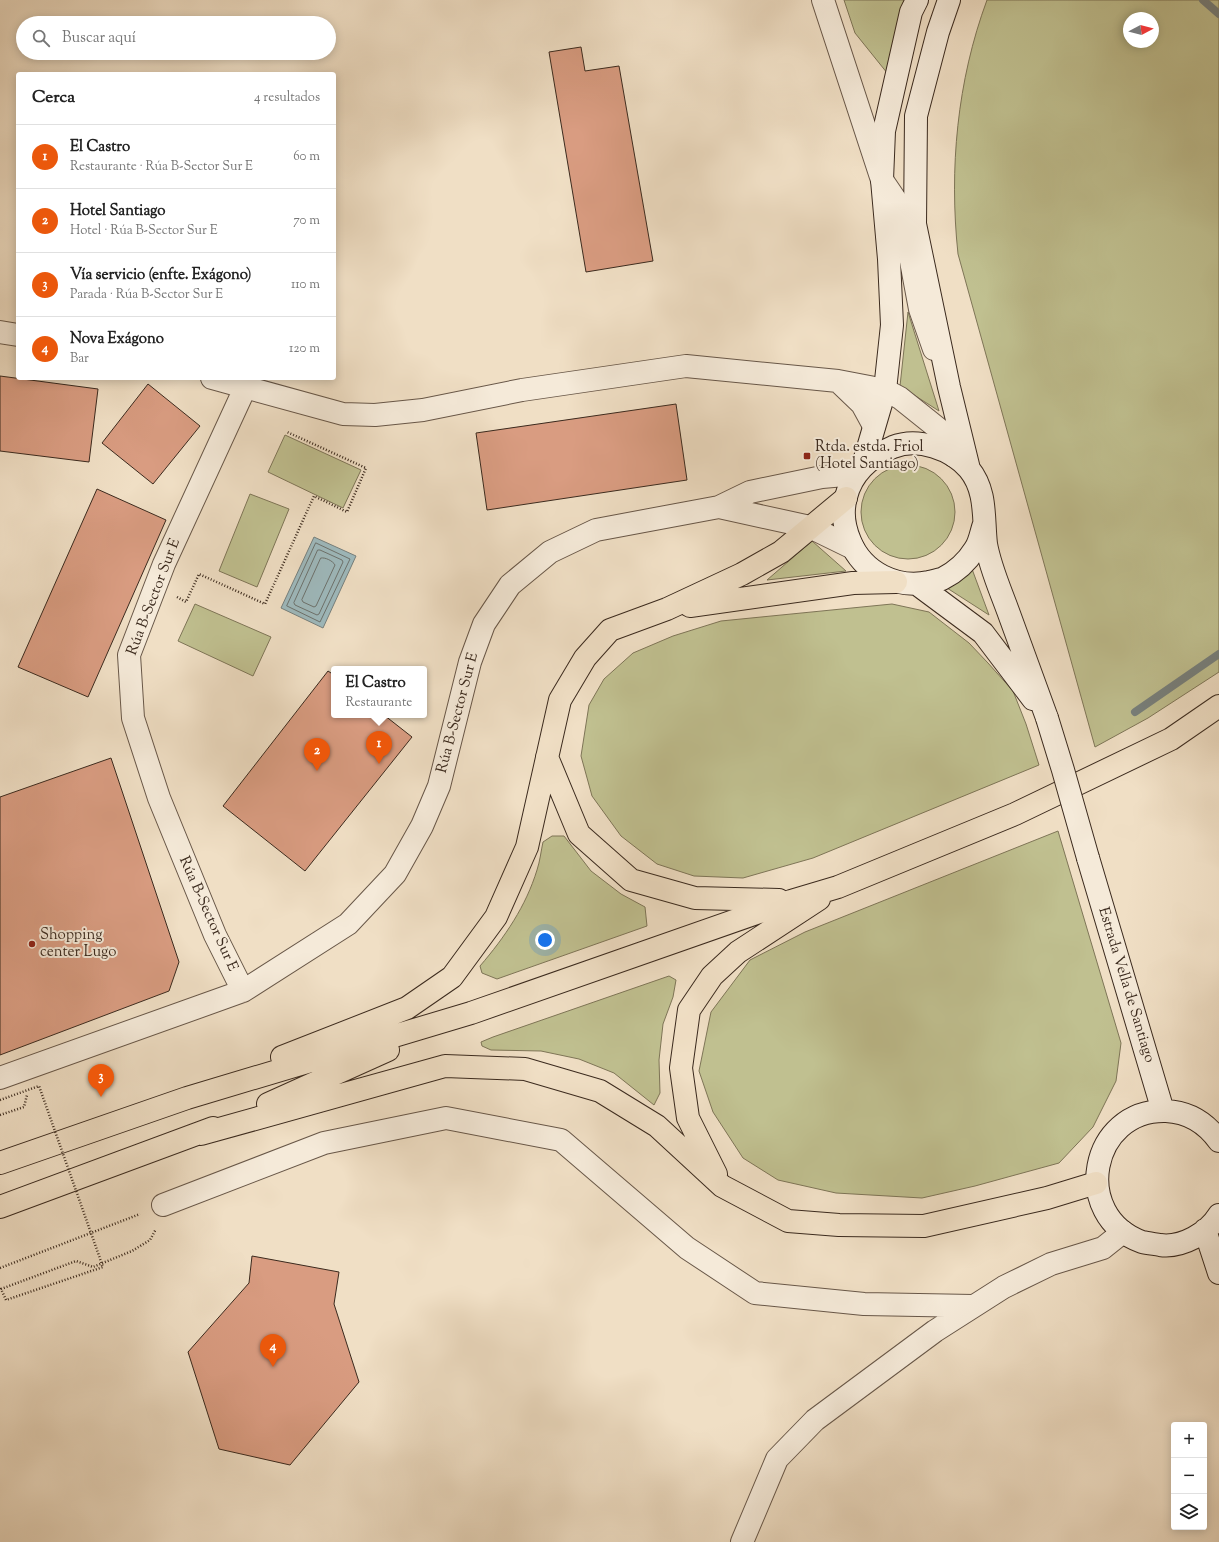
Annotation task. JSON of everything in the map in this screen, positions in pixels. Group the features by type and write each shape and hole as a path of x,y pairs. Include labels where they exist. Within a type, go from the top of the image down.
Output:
{"highway":[{"path":"187,1098 310,1045 407,1008 452,977 496,918 527,847 560,700 585,658 610,630 667,609 742,574 781,552 846,498"},
{"path":"667,609 853,583 907,583"},
{"path":"1,1162 187,1098 471,1013 791,901 838,887 1022,810 1172,739 1219,706"},
{"path":"548,757 579,834 631,880 695,898 791,901"},
{"path":"722,1186 688,1118 681,1068 689,1010 712,976 738,952 838,887"},
{"path":"0,1207 201,1134 471,1013"},
{"path":"201,1134 445,1066 525,1069 600,1091 657,1126 722,1186 788,1221 840,1226 924,1226 1047,1198 1096,1183"}],"street":[{"path":"823,0 882,180 901,208 920,309 949,387"},
{"path":"860,470 885,390 892,325 889,259 882,180 884,131 911,12 917,0"},
{"path":"949,0 938,32 916,116 915,224 949,387 962,462"},
{"path":"0,332 16,335"},
{"path":"219,380 343,414 375,415 423,410 522,390 686,366 838,381 885,390 900,398 940,430 979,486 984,505 984,524 976,548 961,567 941,579 907,583"},
{"path":"838,381 862,404 874,426"},
{"name":"Rúa B-Sector Sur E","path":"243,991 215,934 165,812 133,718 129,655 164,564 245,388"},
{"path":"962,462 936,447 917,443 897,445 878,453 860,470 850,485 846,498 844,514 846,532 853,548 864,563 879,575 907,583 983,633 1047,718"},
{"name":"Rúa B-Sector Sur E","path":"0,1078 243,991 348,924 395,874 422,826 439,786 470,662 484,624 510,585 550,552 596,530 719,507 750,492 860,470"},
{"name":"Rúa B-Sector Sur E","path":"719,507 810,527 853,548"},
{"name":"Estrada Vella de Santiago","path":"984,524 988,559 1047,718 1163,1111"},
{"path":"1212,1222 1201,1234 1183,1242 1164,1245 1142,1242 1123,1232 1106,1213 1100,1202 1096,1183 1098,1162 1106,1143 1119,1127 1136,1116 1156,1111 1177,1112 1196,1119 1212,1131 1219,1141"},
{"path":"163,1205 324,1143 446,1118 561,1140 687,1248 755,1293 864,1304 973,1306"},
{"path":"1212,1222 1219,1273"},
{"path":"742,1542 777,1459 815,1420 934,1331 1004,1287 1051,1264 1103,1248 1123,1232"}],"path":[{"path":"155,587 186,602 199,574 265,604 314,496 347,512 366,468 287,432"},
{"path":"0,1100 39,1086 103,1267 6,1300 1,1289 76,1261 93,1267 132,1251 150,1240 157,1227 163,1205"},
{"path":"0,1268 163,1205"}],"green space":[{"path":"844,0 921,0 900,89 855,33"},
{"path":"987,0 1219,0 1219,672 1148,718 1095,747 958,254 955,222 955,158 962,94 969,62"},
{"path":"908,312 939,411 900,386"},
{"path":"285,435 361,470 343,508 268,472"},
{"path":"908,465 926,469 941,479 951,494 955,512 951,530 941,545 926,555 908,559 890,555 875,545 865,530 861,512 865,494 875,479 890,469"},
{"path":"250,494 289,509 257,587 219,571"},
{"path":"812,541 846,571 767,580"},
{"path":"972,569 989,615 947,588"},
{"path":"195,604 271,637 253,676 178,641"},
{"path":"892,604 929,612 969,643 988,663 1013,691 1026,724 1039,765 813,858 743,878 694,876 657,864 621,836 592,796 581,756 589,705 604,679 633,653 673,636 721,621"},
{"path":"1058,831 1121,1043 1116,1081 1093,1127 1059,1163 975,1186 922,1198 836,1193 778,1180 743,1158 713,1112 699,1071 711,1012 750,960 805,932"},
{"path":"552,836 564,836 591,871 621,894 645,907 647,926 497,979 482,973 480,966 498,944 521,909 538,867 543,842"},
{"path":"669,976 676,980 673,997 663,1024 659,1060 660,1093 654,1105 614,1073 579,1059 541,1051 491,1050 482,1046 481,1042 493,1037"}],"water":[{"path":"314,537 356,556 323,628 281,608"}],"building":[{"path":"581,47 585,71 619,66 653,261 586,272 549,52"},
{"path":"0,376 16,378 16,380 30,380 98,389 89,462 0,451"},
{"path":"148,384 200,426 153,484 102,443"},
{"path":"676,404 687,480 487,510 476,433"},
{"path":"97,489 166,520 88,697 18,667"},
{"path":"328,671 331,673 331,718 388,718 412,737 305,871 223,806"},
{"path":"111,758 179,962 169,991 0,1055 0,797"},
{"path":"252,1256 339,1272 334,1304 359,1382 290,1465 219,1449 188,1352 249,1283"}],"waterway":[{"path":"1203,0 1219,14"},
{"path":"1135,712 1219,654"}],"place":[{"name":"Rtda. estda. Friol (Hotel Santiago)","path":"807,456"},
{"name":"El Castro","path":"379,764"},
{"name":"Hotel Santiago","path":"317,771"},
{"name":"Shopping center Lugo","path":"32,944"},
{"name":"Vía servicio (enfte. Exágono)","path":"101,1097"},
{"name":"Nova Exágono","path":"273,1367"}]}
